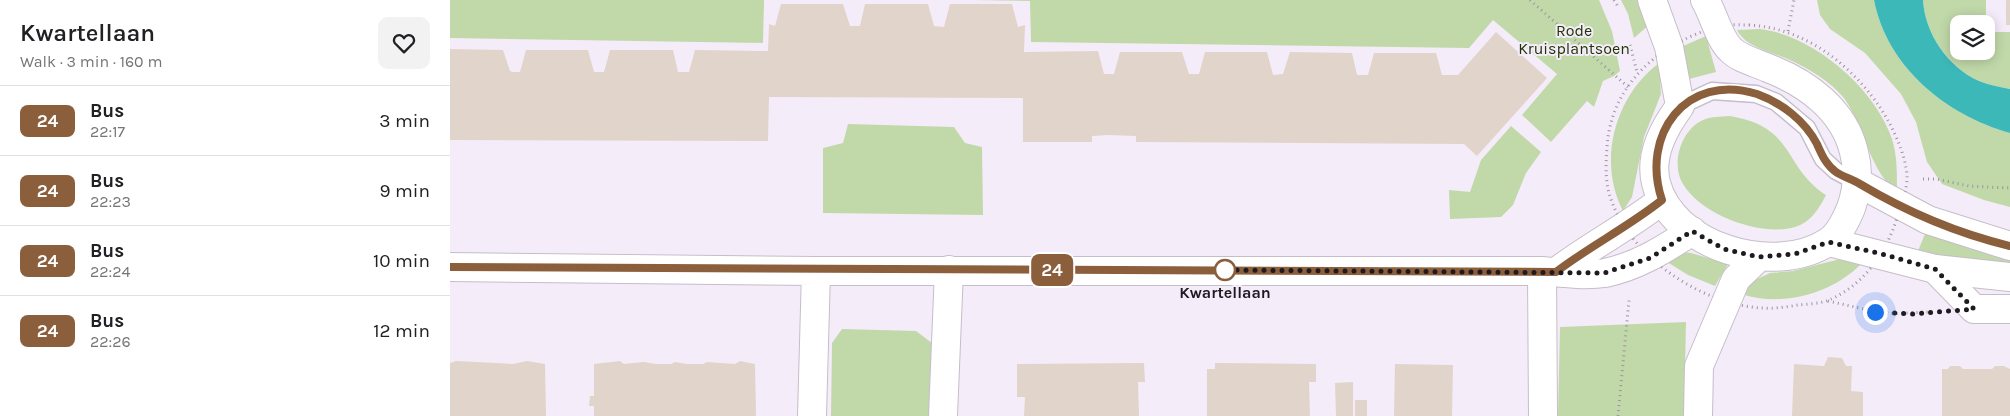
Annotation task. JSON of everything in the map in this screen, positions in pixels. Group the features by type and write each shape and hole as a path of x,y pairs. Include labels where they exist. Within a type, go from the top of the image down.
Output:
{"street":[{"path":"1652,0 1669,47 1680,106 1665,126 1658,146 1655,167 1656,182 1662,200 1676,217 1692,231 1724,249 1759,257 1795,254 1829,242 1935,269 2010,276"},
{"path":"1706,0 1721,36 1731,51 1791,78 1814,92 1833,111 1854,152 1857,182 1848,214 1829,242"},
{"path":"1857,182 1928,220 2010,246"},
{"path":"1549,272 1634,223 1662,200"},
{"path":"450,267 1604,273 1650,258 1692,231"},
{"path":"1698,416 1699,366 1736,279 1759,257"},
{"path":"1935,269 1974,309 2010,309"},
{"path":"812,416 816,270"},
{"path":"943,416 949,270"},
{"path":"1543,416 1549,272"}],"lane":[{"path":"1680,106 1712,91 1756,94 1776,102 1807,128 1823,158 1836,172 1857,182"}],"path":[{"path":"1530,0 1628,87 1615,111 1607,145 1608,192"},
{"path":"1788,31 1794,0"},
{"path":"1907,178 1936,179 1969,186 2010,188"},
{"path":"1618,416 1630,292"},
{"path":"1827,301 1886,314 1974,309"}],"green space":[{"path":"450,0 764,0 763,43 450,38"},
{"name":"Rode Kruisplantsoen","path":"973,0 1599,0 1612,31 1620,71 1603,81 1594,107 1587,101 1551,142 1522,115 1557,74 1493,20 1469,48 1031,42 1030,1"},
{"path":"1621,0 1638,0 1649,25 1634,38 1628,14"},
{"path":"1817,0 1874,0 1881,24 1892,47 1906,67 1923,85 1942,101 1964,114 1986,125 2010,133 2010,207 1984,200 1942,184 1927,162 1916,122 1901,94 1865,53 1830,29 1820,15"},
{"path":"1923,0 1986,0 1986,15 1950,15 1950,60 1933,37 1928,25"},
{"path":"1760,29 1780,33 1821,53 1857,83 1872,101 1884,120 1892,139 1896,157 1897,188 1889,184 1881,175 1850,107 1838,91 1804,67 1753,45 1741,36 1737,30"},
{"path":"1995,32 2010,32 2010,89 1979,81 1957,67 1950,60 1995,60"},
{"path":"1706,36 1716,72 1689,79 1681,47"},
{"path":"1659,63 1661,94 1644,137 1632,197 1623,211 1615,192 1611,171 1611,151 1615,131 1621,111 1631,93"},
{"path":"1730,116 1751,121 1767,129 1778,138 1812,184 1826,195 1810,219 1795,227 1781,229 1749,226 1717,214 1703,205 1683,184 1679,176 1678,159 1683,141 1688,133 1704,119"},
{"path":"848,124 954,127 965,143 982,147 983,215 823,213 823,148 843,143"},
{"path":"1511,126 1541,152 1526,173 1513,205 1501,217 1450,219 1449,190 1470,192 1481,160"},
{"path":"1927,229 2010,255 2010,267 1946,258 1918,251"},
{"path":"1680,252 1691,253 1728,264 1715,286 1688,275 1664,260"},
{"path":"1848,257 1865,260 1853,272 1839,281 1808,295 1774,299 1757,298 1741,294 1753,281 1770,273 1793,271"},
{"path":"1686,322 1684,416 1558,416 1560,327"},
{"path":"842,329 916,331 932,343 931,416 831,416 832,343"}],"water":[{"path":"1874,0 1923,0 1928,25 1933,37 1948,58 1957,67 1979,81 2010,89 2010,133 1986,125 1964,114 1942,101 1923,85 1906,67 1892,47 1881,24"}],"building":[{"path":"2006,0 2010,0 2010,25 2006,25"},
{"path":"781,4 843,4 850,26 860,26 865,4 928,4 934,26 944,27 950,4 1012,4 1018,27 1025,25 1024,52 1098,51 1104,74 1114,74 1120,52 1182,52 1189,74 1199,74 1205,52 1267,52 1273,75 1283,74 1290,52 1352,53 1357,75 1368,75 1374,53 1436,53 1442,75 1458,75 1496,32 1547,78 1477,156 1464,144 1136,142 1136,136 1108,135 1092,136 1092,142 1023,142 1023,98 769,97 768,141 450,140 450,49 503,50 510,71 513,72 520,72 526,50 588,50 594,72 604,72 610,50 673,50 678,72 689,72 695,50 768,51 769,24 775,26"},
{"path":"1828,357 1842,358 1846,366 1852,366 1851,391 1863,392 1863,416 1792,416 1794,364 1824,366"},
{"path":"456,361 513,364 527,361 545,364 546,416 450,416 450,363"},
{"path":"620,361 624,364 644,362 671,364 675,362 703,364 707,362 735,364 740,361 755,364 756,416 594,416 594,406 589,406 590,396 594,396 594,364"},
{"path":"1144,363 1145,382 1138,382 1139,416 1024,416 1025,397 1017,397 1017,364"},
{"path":"1215,363 1316,364 1316,382 1309,382 1310,416 1207,416 1207,369 1215,369"},
{"path":"1395,364 1453,365 1452,416 1394,416"},
{"path":"1950,366 1960,366 1963,369 1992,369 1995,366 2004,366 2010,369 2010,416 1942,416 1942,369 1948,369"},
{"path":"1353,382 1353,416 1336,416 1335,383"},
{"path":"1355,400 1367,400 1367,416 1355,416"}],"bus line":[{"name":"24","path":"450,267 1556,272 1582,253 1634,223 1662,200 1656,182 1655,167 1658,146 1665,126 1680,106 1699,95 1712,91 1735,91 1756,94 1776,102 1794,115 1807,128 1823,158 1836,172 1928,220 1992,242 2010,246"}],"place":[{"name":"Kwartellaan","path":"1225,270"}],"route":[{"path":"1225,270 1222,270 1542,271 1604,273 1650,258 1692,231 1724,249 1759,257 1795,254 1812,250 1829,242 1882,254 1935,269 1974,309 1914,314 1875,312"}]}
